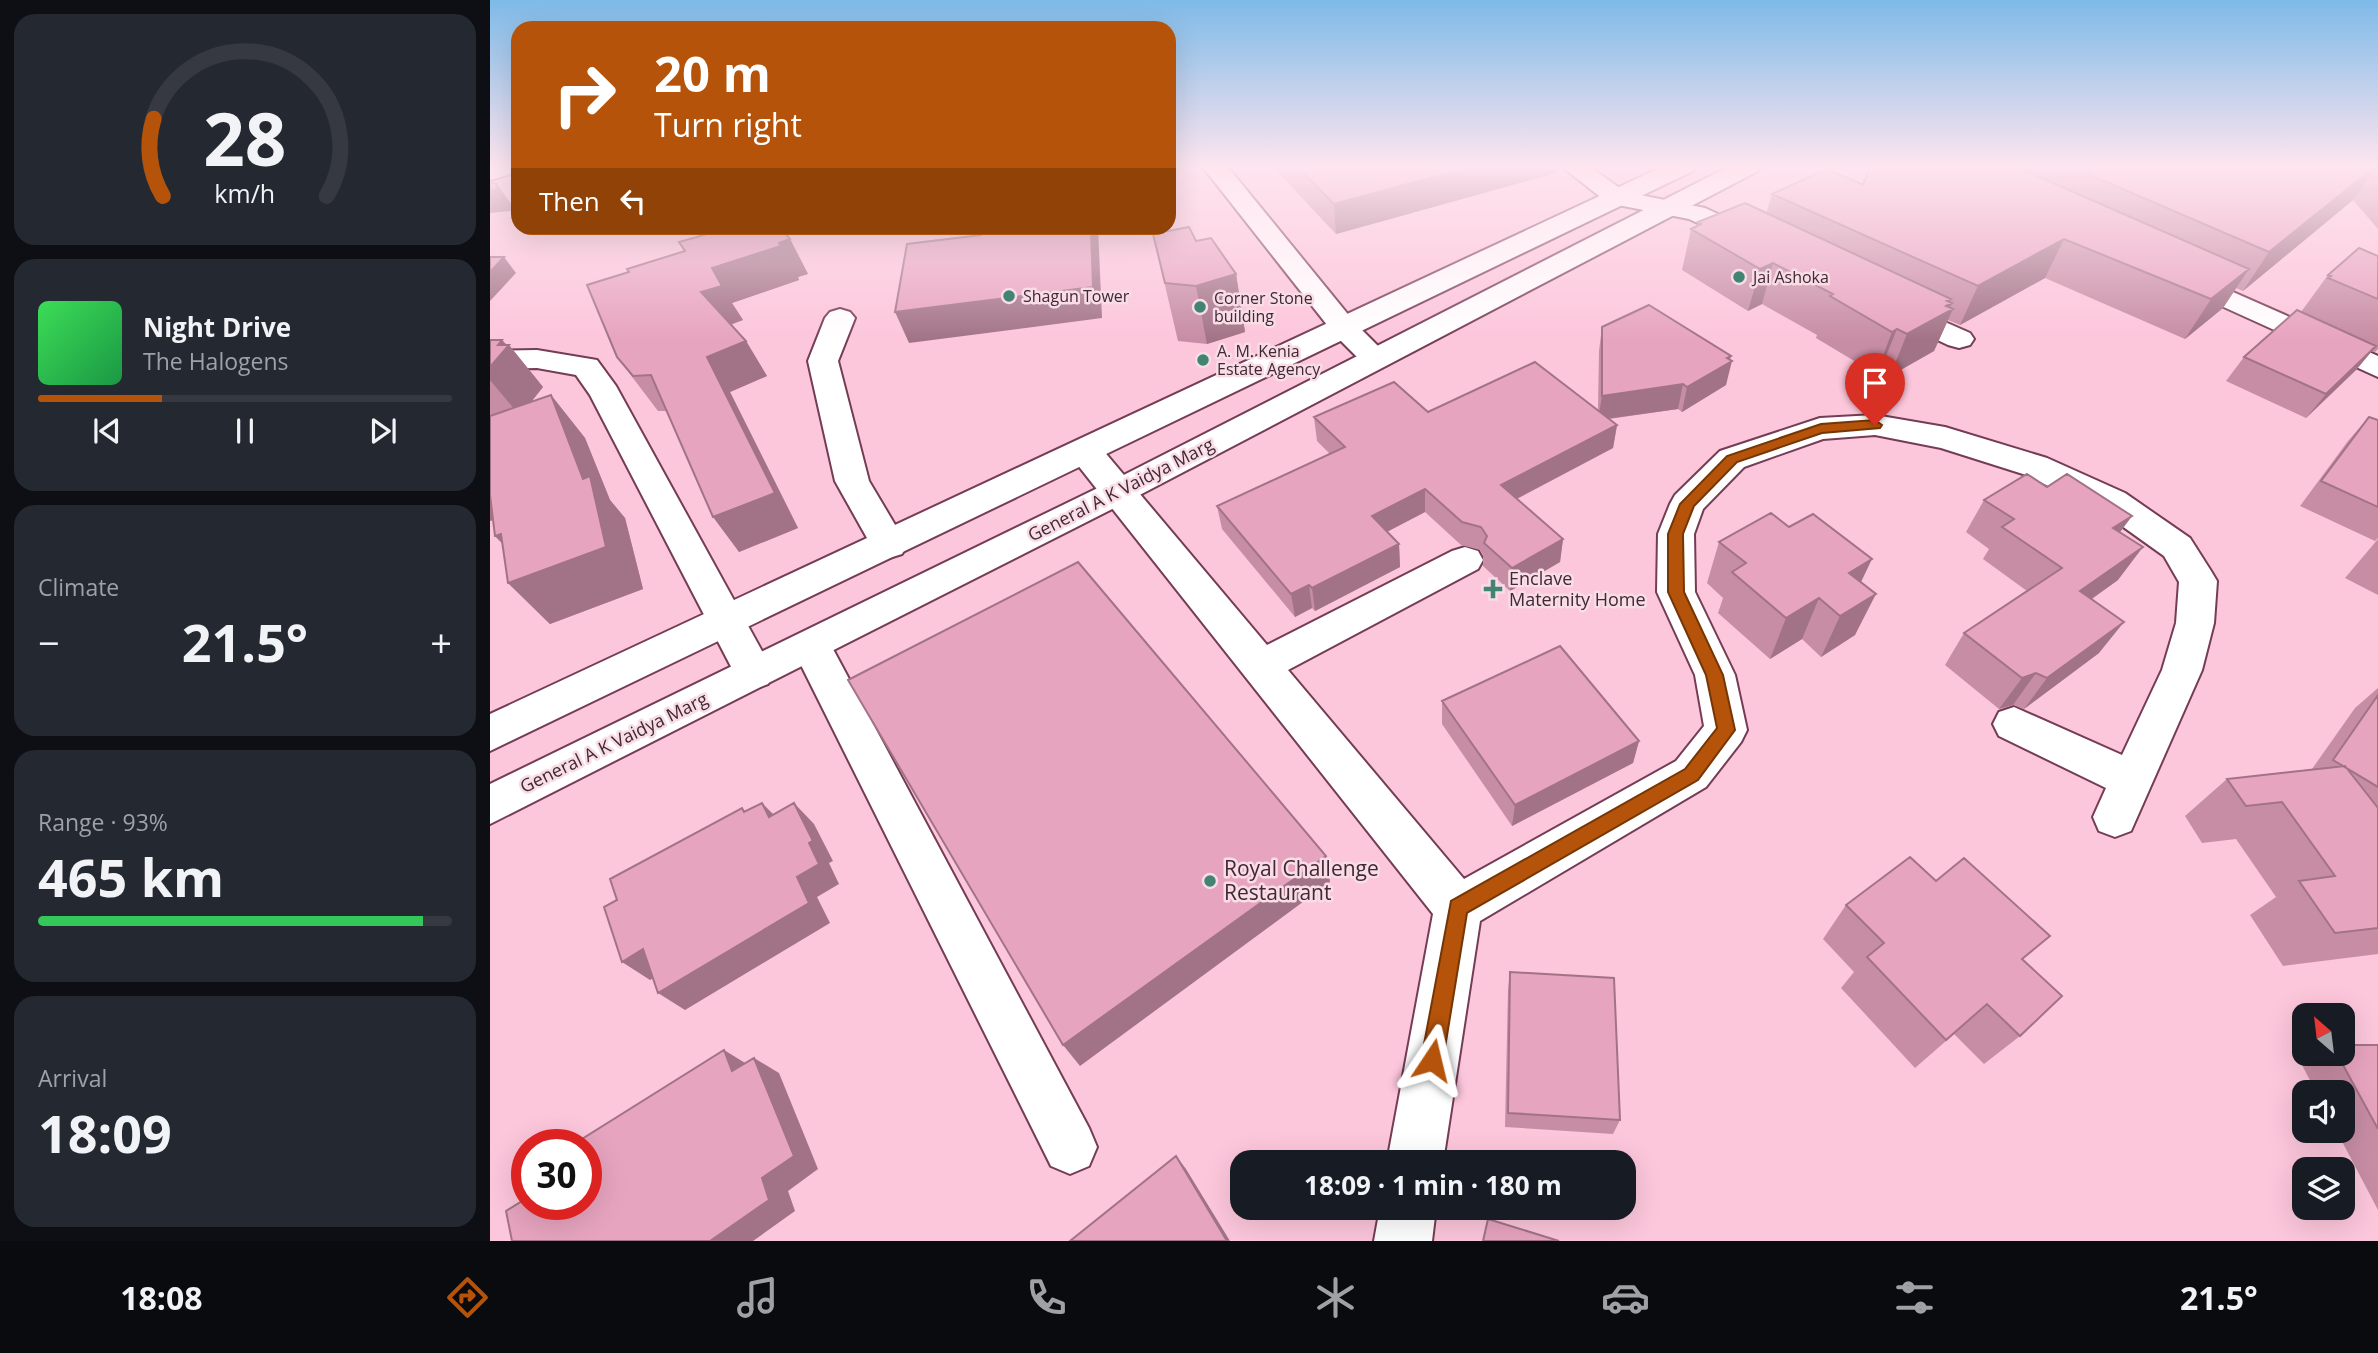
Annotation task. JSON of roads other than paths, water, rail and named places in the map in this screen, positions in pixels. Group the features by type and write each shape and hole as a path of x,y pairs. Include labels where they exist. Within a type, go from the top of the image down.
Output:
{"main road":[{"path":"1261,224 1345,329 1376,359"},
{"path":"490,733 729,622 1563,224"},
{"name":"General A K Vaidya Marg","path":"490,805 754,673 812,647 1120,491 1635,224"},
{"path":"1717,224 1771,250"},
{"path":"2166,270 2378,368"},
{"path":"1872,298 1959,340"},
{"path":"839,318 823,361 852,481 889,545"},
{"path":"490,360 537,359 586,367 605,393 754,673"},
{"path":"1458,908 1691,775 1726,730 1715,675 1676,592 1676,534 1688,504 1732,459 1821,429 1875,425 1945,438 2035,466 2113,502 2177,547 2198,581 2195,624 2182,670 2115,817"},
{"path":"1085,451 1458,908 1417,1150"},
{"path":"1261,666 1465,560"},
{"path":"812,647 1070,1147"},
{"path":"2014,724 2133,779"},
{"path":"1404,1241 1407,1220"}],"place":[{"name":"Jai Ashoka","path":"1739,277"},
{"name":"Shagun Tower","path":"1009,296"},
{"name":"Corner Stone building","path":"1200,307"},
{"name":"A. M. Kenia Estate Agency","path":"1203,360"},
{"name":"Enclave Maternity Home","path":"1493,589"},
{"name":"Royal Challenge Restaurant","path":"1210,881"}]}
